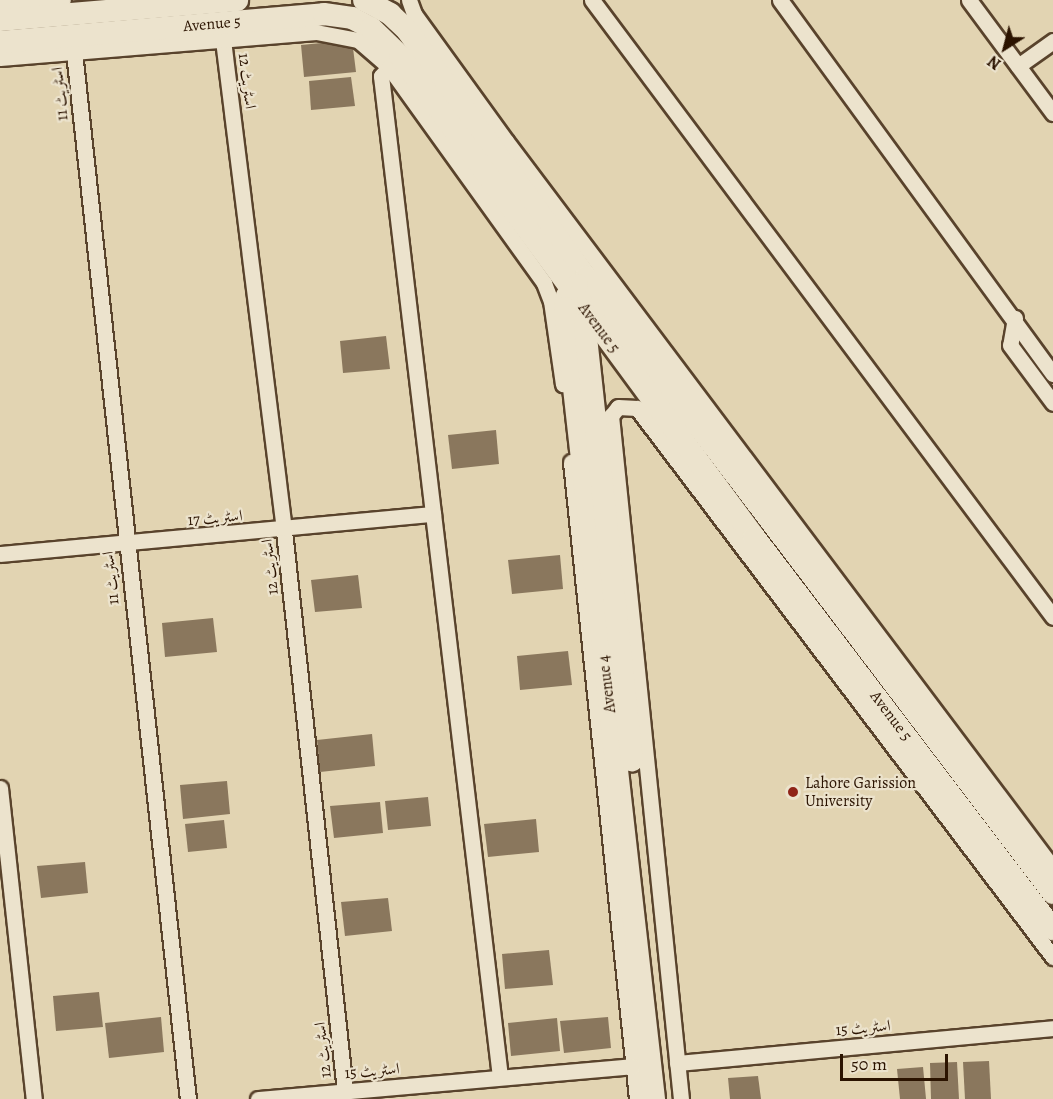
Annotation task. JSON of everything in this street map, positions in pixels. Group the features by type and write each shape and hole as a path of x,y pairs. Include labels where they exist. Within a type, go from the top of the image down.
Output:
{"main road":[{"name":"Avenue 5","path":"0,20 237,0"},
{"name":"Avenue 5","path":"350,6 400,56 578,284 1053,929"},
{"name":"Avenue 5","path":"0,42 350,6 399,11 578,284"},
{"name":"Avenue 4","path":"578,284 565,301 654,1099"},
{"name":"Avenue 5","path":"596,308 1053,893"},
{"name":"Avenue 4","path":"596,308 585,328 668,1099"}],"street":[{"path":"0,5 63,0"},
{"path":"409,0 414,14 506,141 1053,868"},
{"path":"592,0 1053,617"},
{"path":"780,0 1015,318 1053,374"},
{"path":"969,0 1053,113"},
{"path":"0,58 331,33 358,40 389,67 527,258 551,301 566,412 637,1099"},
{"name":"اسٹریٹ 12","path":"223,40 284,531 345,1091"},
{"path":"1018,66 1053,41"},
{"name":"اسٹریٹ 11","path":"74,52 125,544 188,1099"},
{"path":"389,67 381,76 500,1077"},
{"path":"1015,318 1010,345 1053,404"},
{"path":"681,1099 611,416 624,405 637,408 702,491 1053,957"},
{"name":"اسٹریٹ 17","path":"0,554 284,531 433,514"},
{"path":"0,788 34,1099"},
{"name":"اسٹریٹ 15","path":"677,1064 1053,1028"},
{"name":"اسٹریٹ 15","path":"258,1099 633,1066"}],"building":[{"path":"352,40 356,72 304,77 301,45"},
{"path":"351,77 355,106 311,110 309,81"},
{"path":"386,336 390,369 343,373 340,341"},
{"path":"496,430 499,464 452,469 448,435"},
{"path":"560,555 563,589 512,594 508,560"},
{"path":"358,575 362,608 315,612 311,580"},
{"path":"213,618 217,652 165,657 162,623"},
{"path":"568,651 572,685 520,690 517,656"},
{"path":"372,734 375,766 320,772 317,740"},
{"path":"227,781 230,814 183,819 180,785"},
{"path":"428,797 431,826 388,830 385,801"},
{"path":"380,802 383,833 334,838 330,806"},
{"path":"536,819 539,852 488,857 484,824"},
{"path":"224,820 227,848 188,852 185,824"},
{"path":"85,862 88,893 41,898 37,866"},
{"path":"388,898 392,931 345,936 341,902"},
{"path":"549,950 553,985 505,989 502,954"},
{"path":"99,992 103,1027 56,1031 53,996"},
{"path":"161,1017 164,1052 109,1058 105,1023"},
{"path":"608,1017 611,1048 564,1053 560,1021"},
{"path":"557,1018 560,1051 511,1056 508,1023"},
{"path":"989,1061 991,1099 965,1099 963,1062"},
{"path":"957,1062 959,1099 931,1099 930,1063"},
{"path":"923,1067 926,1099 900,1099 897,1069"},
{"path":"758,1076 761,1099 730,1099 728,1078"}],"place":[{"name":"Lahore Garission University","path":"793,792"}]}
